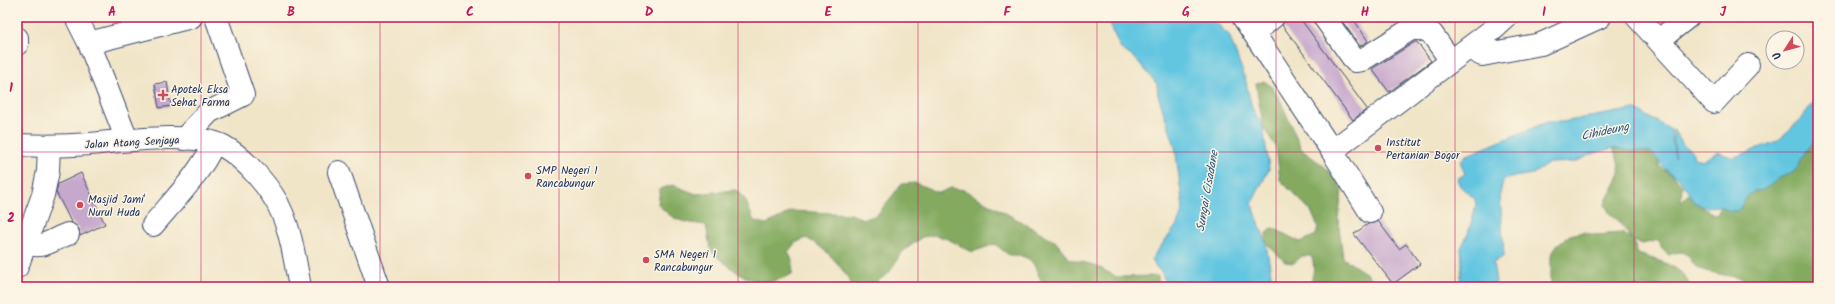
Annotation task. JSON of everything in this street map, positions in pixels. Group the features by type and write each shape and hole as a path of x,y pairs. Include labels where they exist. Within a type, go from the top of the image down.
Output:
{"street":[{"path":"76,17 89,43 127,140"},
{"path":"89,43 191,17"},
{"path":"184,139 209,112 243,96 216,17"},
{"path":"1273,17 1248,25 1332,151 1370,212"},
{"path":"1324,17 1356,61 1362,60 1411,30 1421,29 1432,34 1451,61"},
{"path":"1332,151 1470,48 1507,17"},
{"path":"1470,48 1482,55 1541,44 1600,17"},
{"path":"1637,17 1714,102 1748,65"},
{"path":"1658,40 1688,17"},
{"path":"17,38 17,44"},
{"name":"Jalan Atang Senjaya","path":"17,145 49,146 127,140 184,139 222,145 240,158 260,178 273,195 282,213 292,243 300,287"},
{"path":"152,225 190,182 208,158 214,143"},
{"path":"20,256 47,177 49,146"},
{"path":"339,172 379,287"},
{"path":"20,256 35,246 47,244 68,234"}],"green space":[{"path":"1264,81 1271,86 1281,102 1302,150 1325,167 1338,182 1342,191 1338,219 1343,258 1367,274 1373,283 1368,287 1309,287 1314,268 1311,256 1302,256 1294,263 1285,262 1266,243 1266,233 1273,228 1300,242 1316,235 1318,227 1311,211 1280,180 1276,147 1263,126 1256,84"},
{"path":"1818,130 1818,287 1741,287 1743,279 1700,269 1685,253 1681,252 1669,255 1662,249 1659,240 1642,244 1633,241 1638,254 1676,269 1687,280 1690,287 1551,287 1551,255 1559,243 1570,235 1583,232 1595,235 1622,233 1632,239 1619,221 1610,214 1605,205 1617,181 1619,171 1618,162 1613,148 1651,152 1659,160 1659,166 1672,175 1682,186 1681,202 1689,193 1701,206 1717,215 1721,206"},
{"path":"916,183 939,193 951,188 964,190 1054,240 1070,259 1094,265 1117,277 1158,276 1159,287 1045,287 1033,264 1025,257 1009,255 995,244 972,252 948,239 935,235 922,237 901,253 889,273 869,287 853,287 839,265 820,247 806,238 795,243 788,252 793,262 792,274 768,282 758,281 739,273 711,252 706,225 691,223 674,218 658,204 660,189 673,185 696,194 736,190 745,199 754,221 767,224 792,211 851,214 863,219 876,216 902,184"}],"water":[{"name":"Sungai Cisadane","path":"1107,17 1213,17 1222,29 1229,35 1245,78 1252,108 1263,126 1269,169 1252,203 1266,243 1273,287 1167,287 1162,273 1155,266 1152,258 1177,225 1183,209 1175,146 1158,95 1157,84 1137,60 1120,48"},
{"name":"Cihideung","path":"1818,97 1818,138 1807,149 1794,172 1777,179 1763,190 1754,191 1747,197 1738,211 1729,211 1721,206 1703,207 1695,202 1678,178 1667,171 1651,152 1613,148 1592,154 1575,162 1549,163 1533,174 1507,178 1503,182 1500,194 1504,256 1493,263 1496,282 1493,287 1460,287 1462,263 1461,248 1468,234 1476,206 1475,199 1460,186 1457,179 1465,174 1460,161 1465,156 1547,122 1562,122 1635,109 1671,130 1675,158 1673,129 1684,146 1692,150 1694,158 1702,161 1718,152 1733,158 1777,141 1799,121"}],"building":[{"path":"1287,17 1299,17 1367,109 1353,120 1282,25"},
{"path":"1339,17 1352,17 1368,41 1360,46"},
{"path":"1417,42 1431,61 1389,92 1372,69"},
{"name":"Apotek Eksa Sehat Farma","path":"167,82 171,106 159,108 155,84"},
{"name":"Masjid Jami' Nurul Huda","path":"81,173 105,224 80,236 79,229 71,222 56,192 58,184"},
{"path":"1378,221 1399,249 1406,244 1420,264 1393,284 1354,234 1368,224"}],"place":[{"name":"Apotek Eksa Sehat Farma","path":"163,95"},
{"name":"Institut Pertanian Bogor","path":"1378,148"},
{"name":"SMP Negeri 1 Rancabungur","path":"528,176"},
{"name":"Masjid Jami' Nurul Huda","path":"80,205"},
{"name":"SMA Negeri 1 Rancabungur","path":"646,260"}]}
